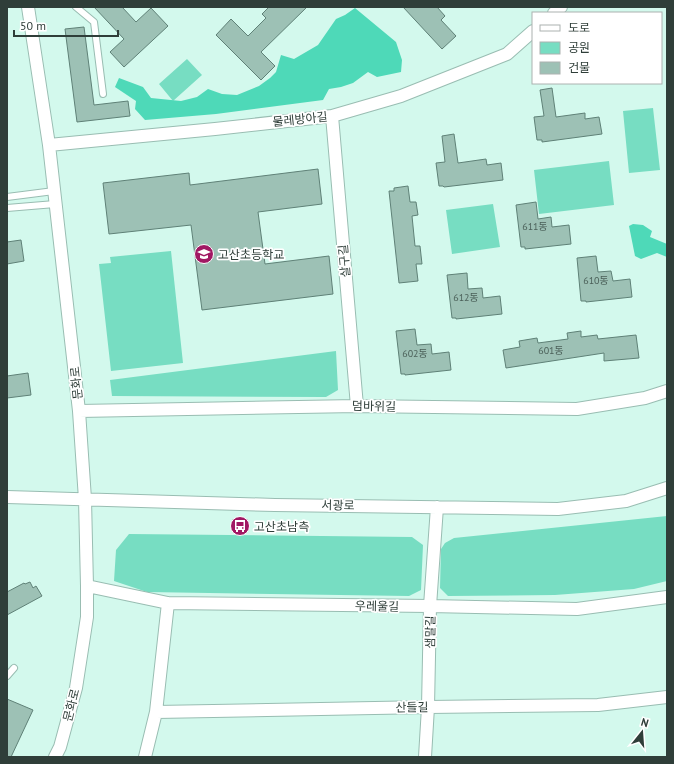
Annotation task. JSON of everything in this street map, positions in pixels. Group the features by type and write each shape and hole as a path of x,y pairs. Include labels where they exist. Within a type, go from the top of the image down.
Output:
{"street":[{"name":"문화로","path":"28,7 49,145 79,411 85,499 87,617 76,688 56,757"},
{"name":"물레방아길","path":"49,145 332,116 401,96 507,54 532,32"},
{"name":"살구길","path":"332,116 357,406"},
{"name":"덤바위길","path":"79,411 357,406 577,409 644,398 667,391"},
{"name":"서광로","path":"7,497 275,505 558,508 626,501 667,488"},
{"name":"샘말길","path":"425,757 428,707 430,606 437,507"},
{"name":"우레울길","path":"87,586 168,603 577,609 667,597"},
{"path":"146,757 156,712 168,603"},
{"name":"산들길","path":"156,712 598,705 667,698"}],"lane":[{"path":"76,7 94,22 103,94"},
{"path":"7,197 54,191"},
{"path":"7,208 55,204"},
{"path":"7,676 14,668"}],"green space":[{"path":"355,8 396,42 402,60 401,72 377,77 368,72 353,83 329,89 323,100 216,114 145,120 135,109 136,101 115,87 119,78 143,87 151,98 181,101 197,97 208,89 222,94 237,95 259,86 270,78 276,72 281,55 294,59 318,45 336,19"},
{"path":"187,59 202,75 173,101 159,84"},
{"path":"653,108 660,170 629,173 623,111"},
{"path":"609,161 614,205 539,214 534,170"},
{"path":"493,204 500,247 452,254 446,210"},
{"path":"633,224 643,225 652,231 650,237 667,244 667,257 657,253 641,259 635,256 629,226"},
{"path":"171,251 183,363 111,371 99,264 111,263 110,257"},
{"path":"336,351 338,390 326,397 112,396 110,380"},
{"path":"667,516 667,581 634,589 555,595 448,596 440,588 441,549 445,543 454,538"},
{"path":"129,534 412,537 423,545 421,590 409,596 147,592 114,581 116,550"}],"building":[{"path":"94,7 122,7 136,22 151,8 168,26 124,67 110,52 124,39"},
{"path":"269,7 307,7 261,52 275,66 261,80 216,35 231,19 248,36 266,18 262,14"},
{"path":"403,7 437,7 445,16 441,20 456,36 442,49"},
{"path":"84,27 94,105 128,101 130,116 77,122 65,29"},
{"path":"552,88 556,117 585,113 585,119 599,117 602,134 542,142 542,140 537,140 534,117 544,116 540,90"},
{"path":"454,134 458,163 486,159 487,165 501,163 503,180 444,187 439,186 436,163 445,162 442,136"},
{"path":"318,169 322,204 258,212 265,264 329,256 333,294 202,310 191,225 109,234 103,183 189,173 190,185"},
{"path":"408,186 410,202 416,202 418,215 412,216 415,246 420,246 422,264 416,264 418,281 399,283 389,191 394,191 394,188"},
{"path":"536,202 538,219 551,217 552,227 569,225 571,244 525,249 525,247 521,247 516,205"},
{"path":"21,240 24,261 7,264 7,242"},
{"path":"596,256 598,272 611,271 613,281 630,279 632,297 586,302 581,301 577,258"},
{"path":"467,273 468,289 482,288 483,298 500,296 502,314 456,319 452,318 447,275"},
{"path":"415,329 417,345 431,344 432,354 449,352 451,370 405,375 401,374 396,331"},
{"path":"581,331 581,337 597,335 598,339 636,335 639,358 604,361 604,353 506,368 503,350 520,347 519,341 537,338 538,343 568,339 567,333"},
{"path":"28,373 31,395 7,398 7,376"},
{"path":"30,582 33,588 36,586 42,596 7,615 7,592 24,583"},
{"path":"7,699 33,710 11,757 7,757"}],"place":[{"name":"고산초등학교","path":"204,254"},
{"name":"고산초남측","path":"240,526"}]}
